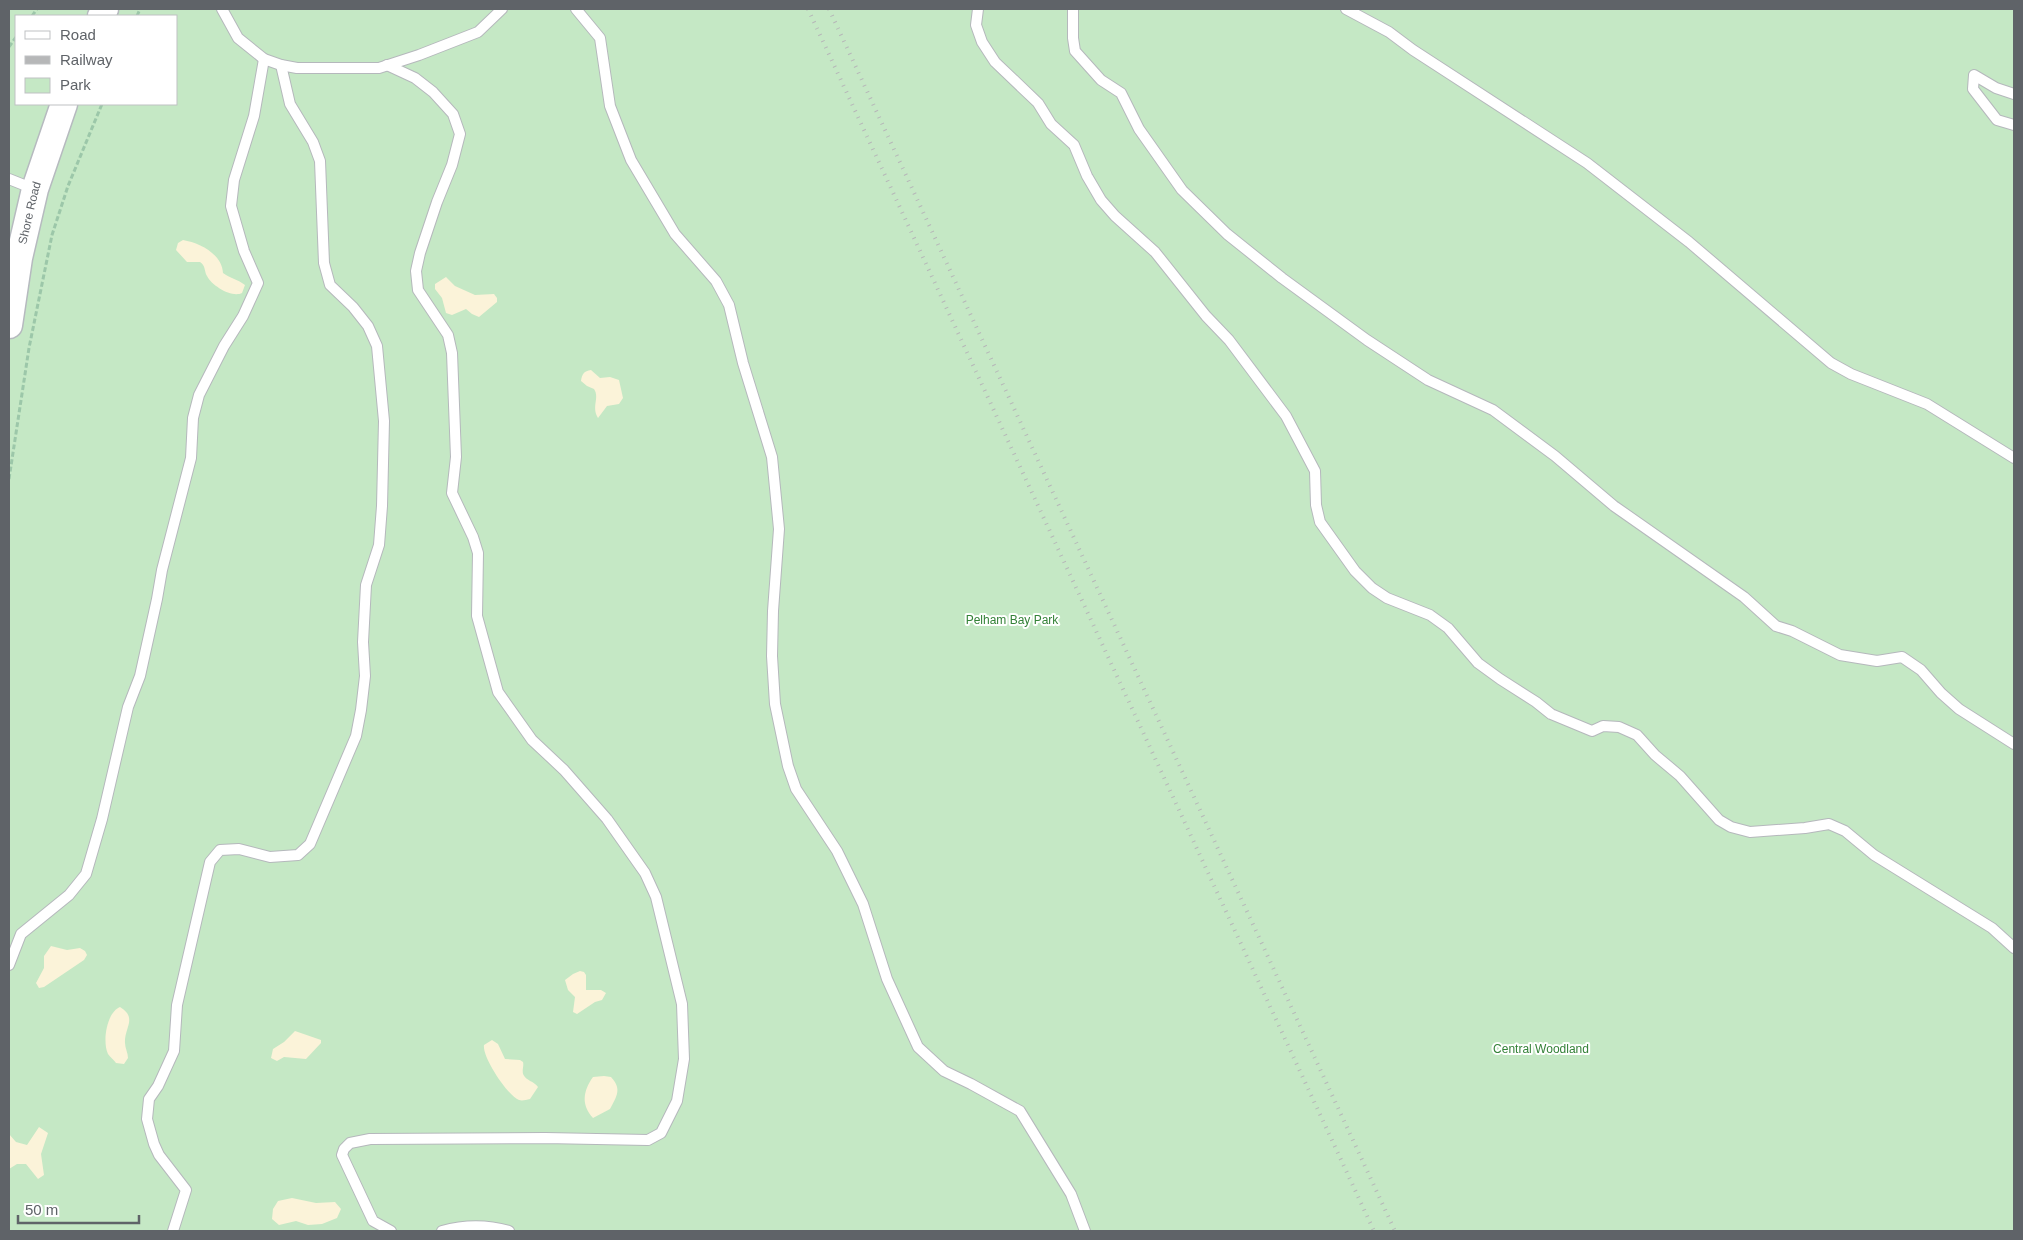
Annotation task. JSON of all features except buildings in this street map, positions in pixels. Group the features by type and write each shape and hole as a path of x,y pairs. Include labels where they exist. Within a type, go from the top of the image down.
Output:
{"main road":[{"name":"Shore Road","path":"9,325 19,258 35,189 64,105"}],"lane":[{"path":"222,9 238,38 264,59 297,68 379,68 478,32 502,9"},
{"path":"576,9 600,38 610,106 631,160 675,234 716,281 729,305 743,363 772,457 778,529 772,656 775,704 788,766 796,788 837,851 863,904 887,979 918,1047 944,1072 971,1084 1020,1111 1071,1194 1085,1231"},
{"path":"978,9 976,25 982,42 995,62 1038,103 1051,124 1074,145 1087,176 1101,200 1155,252 1206,316 1229,340 1286,416 1314,471 1316,505 1320,522 1342,554 1372,588 1387,598 1430,615 1448,628 1478,663 1551,714 1592,731 1604,726 1618,727 1637,735 1655,755 1680,776 1719,820 1731,827 1750,832 1805,828 1829,824 1845,831 1874,855 1899,872 1992,928 2014,948"},
{"path":"1073,9 1075,51 1101,80 1120,93 1139,129 1182,190 1228,234 1282,278 1366,340 1428,380 1493,410 1555,456 1614,506 1744,597 1776,626 1792,631 1840,655 1877,661 1902,657 1921,670 1960,709 2014,744"},
{"path":"1346,9 1389,32 1413,50 1588,163 1689,242 1831,363 1851,374 1927,404 2014,458"},
{"path":"9,965 21,934 69,895 86,874 102,818 128,707 140,676 162,570 191,458 193,418 199,395 224,346 243,316 258,284 244,251 231,206 234,180 254,116 264,59"},
{"path":"174,1231 186,1190 159,1155 147,1118 149,1099 158,1086 174,1051 177,1005 210,862 220,850 239,849 270,857 298,855 310,844 356,736 365,676 363,642 366,585 379,545 384,421 377,346 368,326 353,307 330,285 324,263 320,161 312,142 290,104 281,65"},
{"path":"387,65 415,78 432,92 453,114 460,134 452,165 437,202 416,271 418,290 448,335 452,353 456,457 452,492 473,537 478,553 477,616 498,692 532,740 585,793 645,873 656,897 682,1004 684,1058 677,1101 661,1133 648,1140 545,1138 370,1139 350,1144 344,1148 342,1156 348,1169 373,1221 391,1231"},
{"path":"2014,94 1996,88 1974,75 1973,89 1998,120 2014,125"},
{"path":"9,179 35,189"},
{"path":"442,1231 492,1227 509,1231"}],"path":[{"path":"9,479 29,348 52,235 68,186 102,105"}],"green space":[{"name":"Pelham Bay Park","path":"9,9 2014,9 2014,1231 9,1231"}],"sand":[{"path":"183,240 209,250 219,260 223,273 245,285 242,293 233,294 223,290 213,284 200,262 187,262 176,250 178,243"},
{"path":"446,277 455,286 475,295 494,294 497,302 479,317 466,309 452,315 446,313 442,298 435,289 435,284"},
{"path":"591,370 600,378 610,377 619,380 623,398 619,404 607,406 598,418 595,410 596,392 581,381 584,373"},
{"path":"51,946 67,950 80,948 87,955 84,960 44,987 39,988 36,983 44,968 44,956"},
{"path":"580,971 586,975 586,990 601,990 606,993 602,1000 595,1002 577,1014 573,1012 575,997 568,990 565,980"},
{"path":"120,1007 128,1015 129,1019 125,1038 128,1058 124,1064 116,1063 106,1048 109,1021"},
{"path":"295,1031 321,1040 321,1043 306,1059 284,1057 277,1061 271,1058 273,1049 284,1042"},
{"path":"492,1040 498,1044 505,1059 523,1062 524,1076 538,1087 530,1099 520,1100 514,1097 491,1067 484,1051 484,1045"},
{"path":"593,1077 611,1077 616,1085 617,1093 610,1109 593,1118 585,1103 585,1093"},
{"path":"39,1127 48,1133 41,1154 44,1175 38,1179 26,1164 17,1164 9,1169 9,1134 16,1142 27,1145"},
{"path":"292,1198 316,1203 335,1202 341,1209 337,1218 322,1224 308,1225 296,1221 279,1225 272,1219 273,1209 278,1201"}],"railway":[{"path":"808,9 1374,1231"},
{"path":"829,9 1395,1231"}],"park label":[{"name":"Central Woodland","path":"1541,1049"}]}
